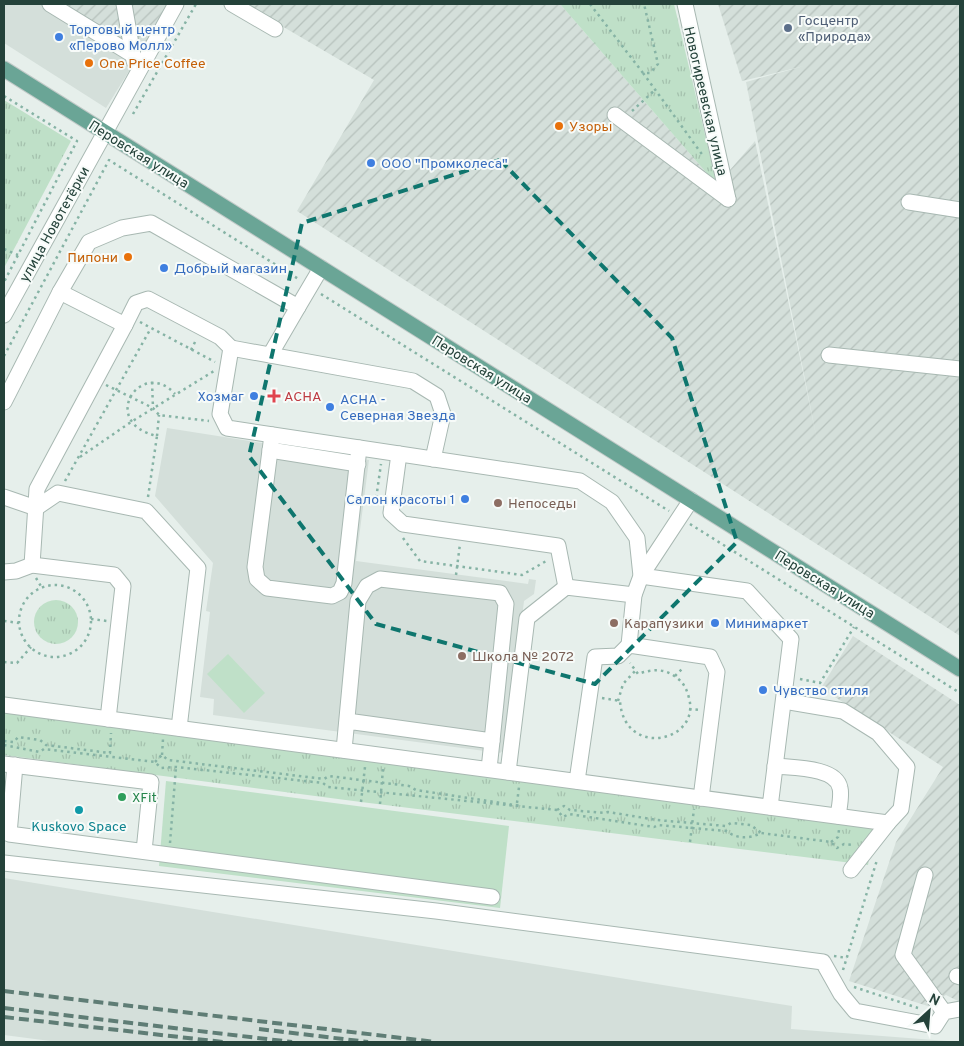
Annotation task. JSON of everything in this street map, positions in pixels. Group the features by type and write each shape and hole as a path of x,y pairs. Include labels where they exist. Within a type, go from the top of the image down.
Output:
{"main road":[{"name":"Перовская улица","path":"4,69 960,669"}],"street":[{"path":"50,4 133,56"},
{"path":"124,4 136,74"},
{"name":"улица Новотетёрки","path":"4,315 104,131 176,4"},
{"path":"232,4 275,29"},
{"name":"Новогиреевская улица","path":"622,114 728,199 685,4"},
{"path":"909,202 960,210"},
{"path":"4,402 60,292 89,242 122,228 151,223 298,308"},
{"path":"270,355 321,268"},
{"path":"60,292 127,321"},
{"path":"32,565 37,489 136,304 148,299 220,337 231,348 413,381 437,396 443,414 433,459"},
{"path":"231,348 226,365 220,414 227,428 271,442 358,464"},
{"path":"829,355 960,369"},
{"path":"271,442 359,448 580,481 612,502 637,538 641,576"},
{"path":"271,442 255,567 257,579 267,588 332,596 340,592 344,583 359,448"},
{"path":"399,454 391,513 403,524 558,546 566,587"},
{"path":"36,508 58,493 146,511 198,568 179,728"},
{"path":"4,497 36,508"},
{"path":"577,781 595,657 618,656 629,645 634,595 641,576 691,500"},
{"path":"4,572 16,571 32,565 114,575 123,586 110,719"},
{"path":"641,576 746,592 791,639 770,807"},
{"path":"344,750 358,600 367,586 380,579 500,593 506,604 506,615 489,770"},
{"path":"508,772 528,618 566,587 634,595"},
{"path":"506,615 528,618"},
{"path":"629,645 710,657 717,672 698,797"},
{"path":"784,701 842,711 878,734 907,767 901,809 851,870"},
{"path":"4,705 888,823"},
{"path":"347,721 492,741"},
{"path":"144,851 151,782 9,765 9,834 492,897"},
{"path":"775,766 823,772 835,778 840,788 838,816"},
{"path":"4,863 436,911 823,962 841,994 855,1011 935,1026 942,1014 960,1009"},
{"path":"925,875 903,955 942,1014"},
{"path":"436,911 439,890"}],"path":[{"path":"133,114 196,4"},
{"path":"590,4 705,158"},
{"path":"643,73 650,73 658,64 644,4"},
{"path":"622,114 655,90"},
{"path":"4,96 77,141 4,282"},
{"path":"4,356 108,160 960,693"},
{"path":"4,249 18,255"},
{"path":"127,321 151,328 226,365"},
{"path":"58,493 151,328"},
{"path":"79,458 175,394 226,365"},
{"path":"96,380 154,408 159,415 146,511"},
{"path":"157,436 143,433 131,422 128,414 130,396 136,389 152,382 169,388 175,394"},
{"path":"152,382 154,408"},
{"path":"159,415 224,423"},
{"path":"454,587 461,532"},
{"path":"44,586 68,587 78,593 86,602 91,614 91,626 88,637 71,654 59,657 47,657 31,647 21,634 19,622 20,611 25,600 44,586"},
{"path":"4,620 19,622"},
{"path":"787,677 820,683 854,627"},
{"path":"4,662 17,663 31,647"},
{"path":"618,701 623,684 636,670"},
{"path":"590,697 620,701 625,722 632,731 642,737 653,739 665,738 675,733 684,724 689,714 690,702 687,690 680,680 671,673 660,670 648,670 638,674"},
{"path":"110,719 110,753"},
{"path":"4,743 14,742 18,737 40,740 46,745 110,753 116,756 155,762 161,768 176,767 323,783 328,787 410,796 415,794 517,808 522,806"},
{"path":"4,743 40,752 44,750 110,758 116,756"},
{"path":"362,802 367,753"},
{"path":"155,762 162,755 168,760 324,779 329,776 382,782 409,786 416,790 517,803 522,806 557,810 564,806 570,810 608,812 692,823 726,826 731,823 752,825 761,833"},
{"path":"380,804 385,756"},
{"path":"169,855 176,767"},
{"path":"690,842 698,797"},
{"path":"557,810 563,817 569,814 654,827 658,824 726,831 732,836 751,838 761,833 831,842 837,848 844,844 862,846"},
{"path":"838,837 844,844"},
{"path":"842,974 878,855"},
{"path":"849,986 942,1014"}],"highlighted area":[{"path":"500,160 672,338 737,542 595,684 376,624 249,456 302,223"}],"shaded area":[{"path":"4,4 57,4 139,55 106,108 4,43"},
{"path":"57,4 167,4 139,55"},
{"path":"244,4 560,4 717,185 755,141 817,440 746,82 804,66 742,81 718,4 960,4 960,636 297,211 374,80"},
{"path":"167,428 369,460 356,561 528,584 529,579 536,580 534,594 524,601 506,748 500,753 213,715 214,699 200,697 210,612 206,611 213,563 155,496"},
{"path":"853,636 960,705 960,1002 946,995 936,1000 934,1008 849,981 896,842 943,767 821,688"},
{"path":"4,878 792,1006 791,1029 960,1042 58,1042 4,1035"}],"green space":[{"path":"560,4 674,4 717,185"},
{"path":"4,100 71,141 4,268"},
{"path":"60,600 72,606 77,613 77,631 72,638 65,643 52,644 44,641 37,634 34,618 37,610 44,603"},
{"path":"228,654 265,693 244,713 207,674"},
{"path":"4,709 875,825 868,865 361,802 4,755"},
{"path":"166,781 509,826 500,908 159,866"}],"railway":[{"path":"4,991 436,1042"},
{"path":"4,1008 292,1042"},
{"path":"4,1017 223,1042"},
{"path":"259,1029 368,1042"}],"place":[{"name":"Госцентр «Природа»","path":"788,28"},
{"name":"Торговый центр «Перово Молл»","path":"59,37"},
{"name":"One Price Coffee","path":"89,63"},
{"name":"Узоры","path":"559,126"},
{"name":"ООО \"Промколеса\"","path":"371,163"},
{"name":"Пипони","path":"128,257"},
{"name":"Добрый магазин","path":"164,268"},
{"name":"Хозмаг","path":"254,396"},
{"name":"АСНА","path":"274,396"},
{"name":"АСНА - Северная Звезда","path":"330,407"},
{"name":"Салон красоты 1","path":"465,499"},
{"name":"Непоседы","path":"498,503"},
{"name":"Карапузики","path":"614,623"},
{"name":"Минимаркет","path":"715,623"},
{"name":"Школа № 2072","path":"462,656"},
{"name":"Чувство стиля","path":"763,690"},
{"name":"XFit","path":"122,797"},
{"name":"Kuskovo Space","path":"79,810"}]}
